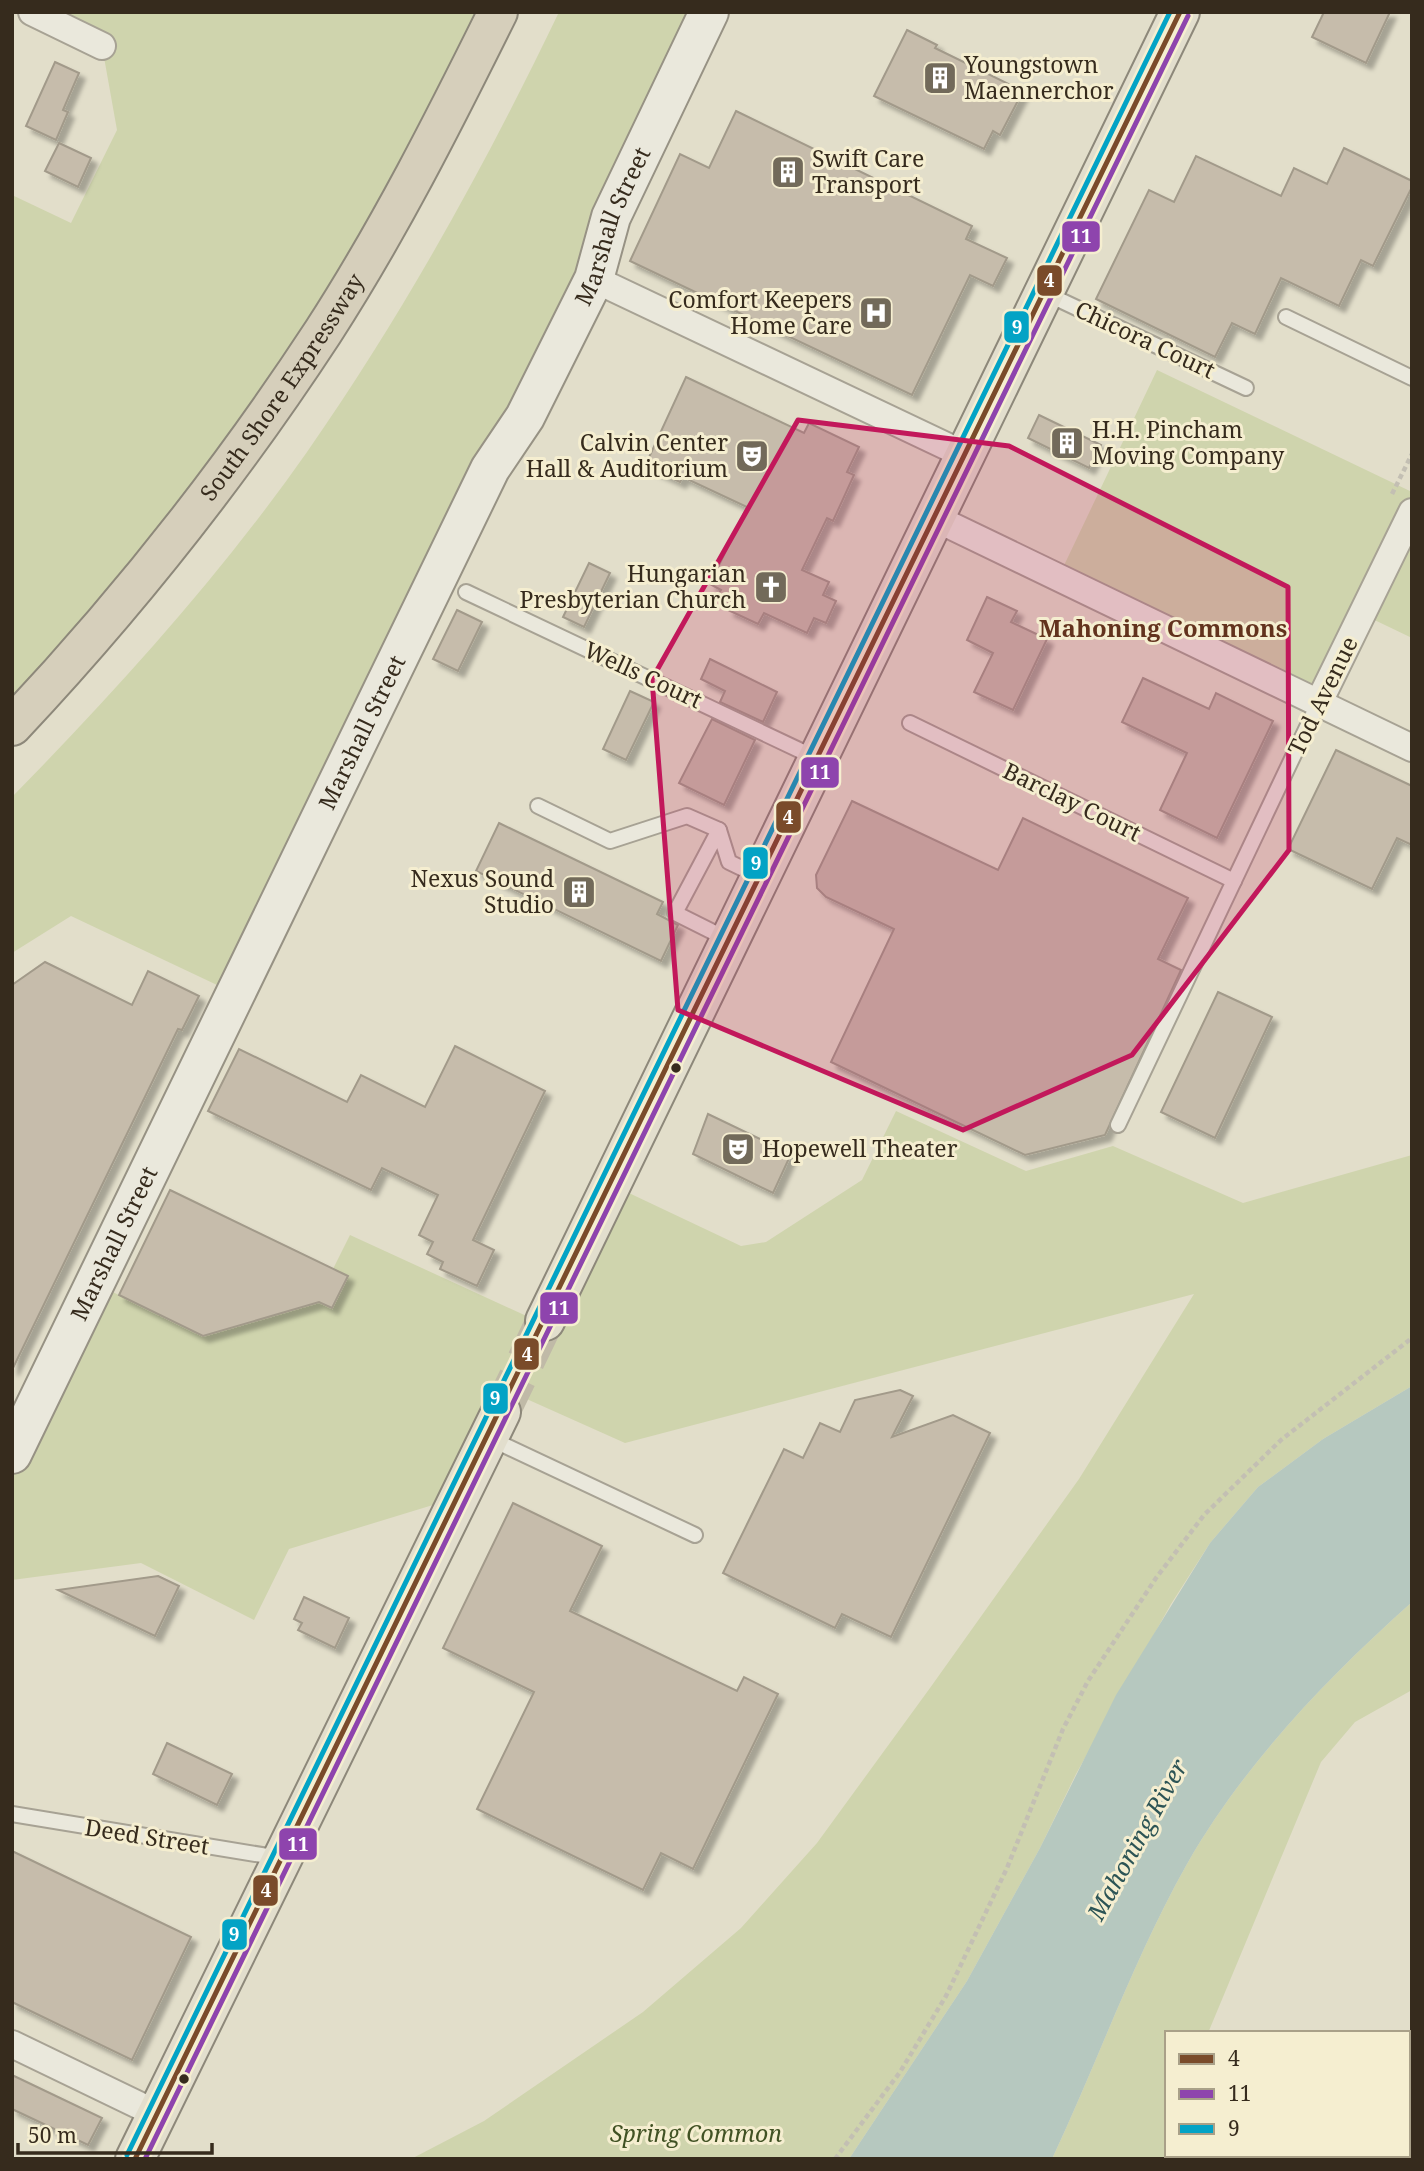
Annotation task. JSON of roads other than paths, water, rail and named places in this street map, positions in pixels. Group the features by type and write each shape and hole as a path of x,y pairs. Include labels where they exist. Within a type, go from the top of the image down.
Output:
{"highway":[{"name":"South Shore Expressway","path":"12,726 115,610 266,416 324,330 388,225 498,12"}],"main road":[{"path":"545,1321 1180,12"},
{"path":"135,2159 495,1425"}],"street":[{"path":"32,12 102,46"},
{"name":"Marshall Street","path":"12,1454 485,479 525,417 594,279 611,218 709,12"},
{"path":"594,279 965,455"},
{"name":"Tod Avenue","path":"1318,704 1400,508"},
{"path":"935,518 1412,748"},
{"path":"12,2044 157,2114"}],"lane":[{"name":"Chicora Court","path":"1044,292 1246,388"},
{"path":"1286,317 1412,378"},
{"name":"Wells Court","path":"466,592 819,760"},
{"name":"Tod Avenue","path":"1118,1125 1318,704"},
{"name":"Barclay Court","path":"910,723 1234,881"},
{"path":"538,806 610,841 687,816 719,830 729,862 761,877"},
{"path":"719,830 675,913 730,941"},
{"path":"495,1425 695,1535"},
{"name":"Deed Street","path":"12,1814 283,1858"}],"water":[{"name":"Mahoning River","path":"1412,1386 1412,1602 1349,1661 1289,1724 1234,1792 1210,1827 1187,1864 1150,1936 1052,2159 849,2159 967,1981 1040,1848 1116,1695 1210,1543 1258,1487 1323,1439"}],"tunnel":[{"path":"501,1412 545,1321"}],"place":[{"name":"Youngstown Maennerchor","path":"940,78"},
{"name":"Swift Care Transport","path":"788,172"},
{"name":"Comfort Keepers Home Care","path":"876,313"},
{"name":"H.H. Pincham Moving Company","path":"1067,443"},
{"name":"Calvin Center Hall & Auditorium","path":"752,456"},
{"name":"Hungarian Presbyterian Church","path":"771,587"},
{"name":"Nexus Sound Studio","path":"579,892"},
{"name":"Hopewell Theater","path":"738,1149"}],"district":[{"name":"Mahoning Commons","path":"1163,629"}],"park label":[{"name":"Spring Common","path":"696,2134"}]}
